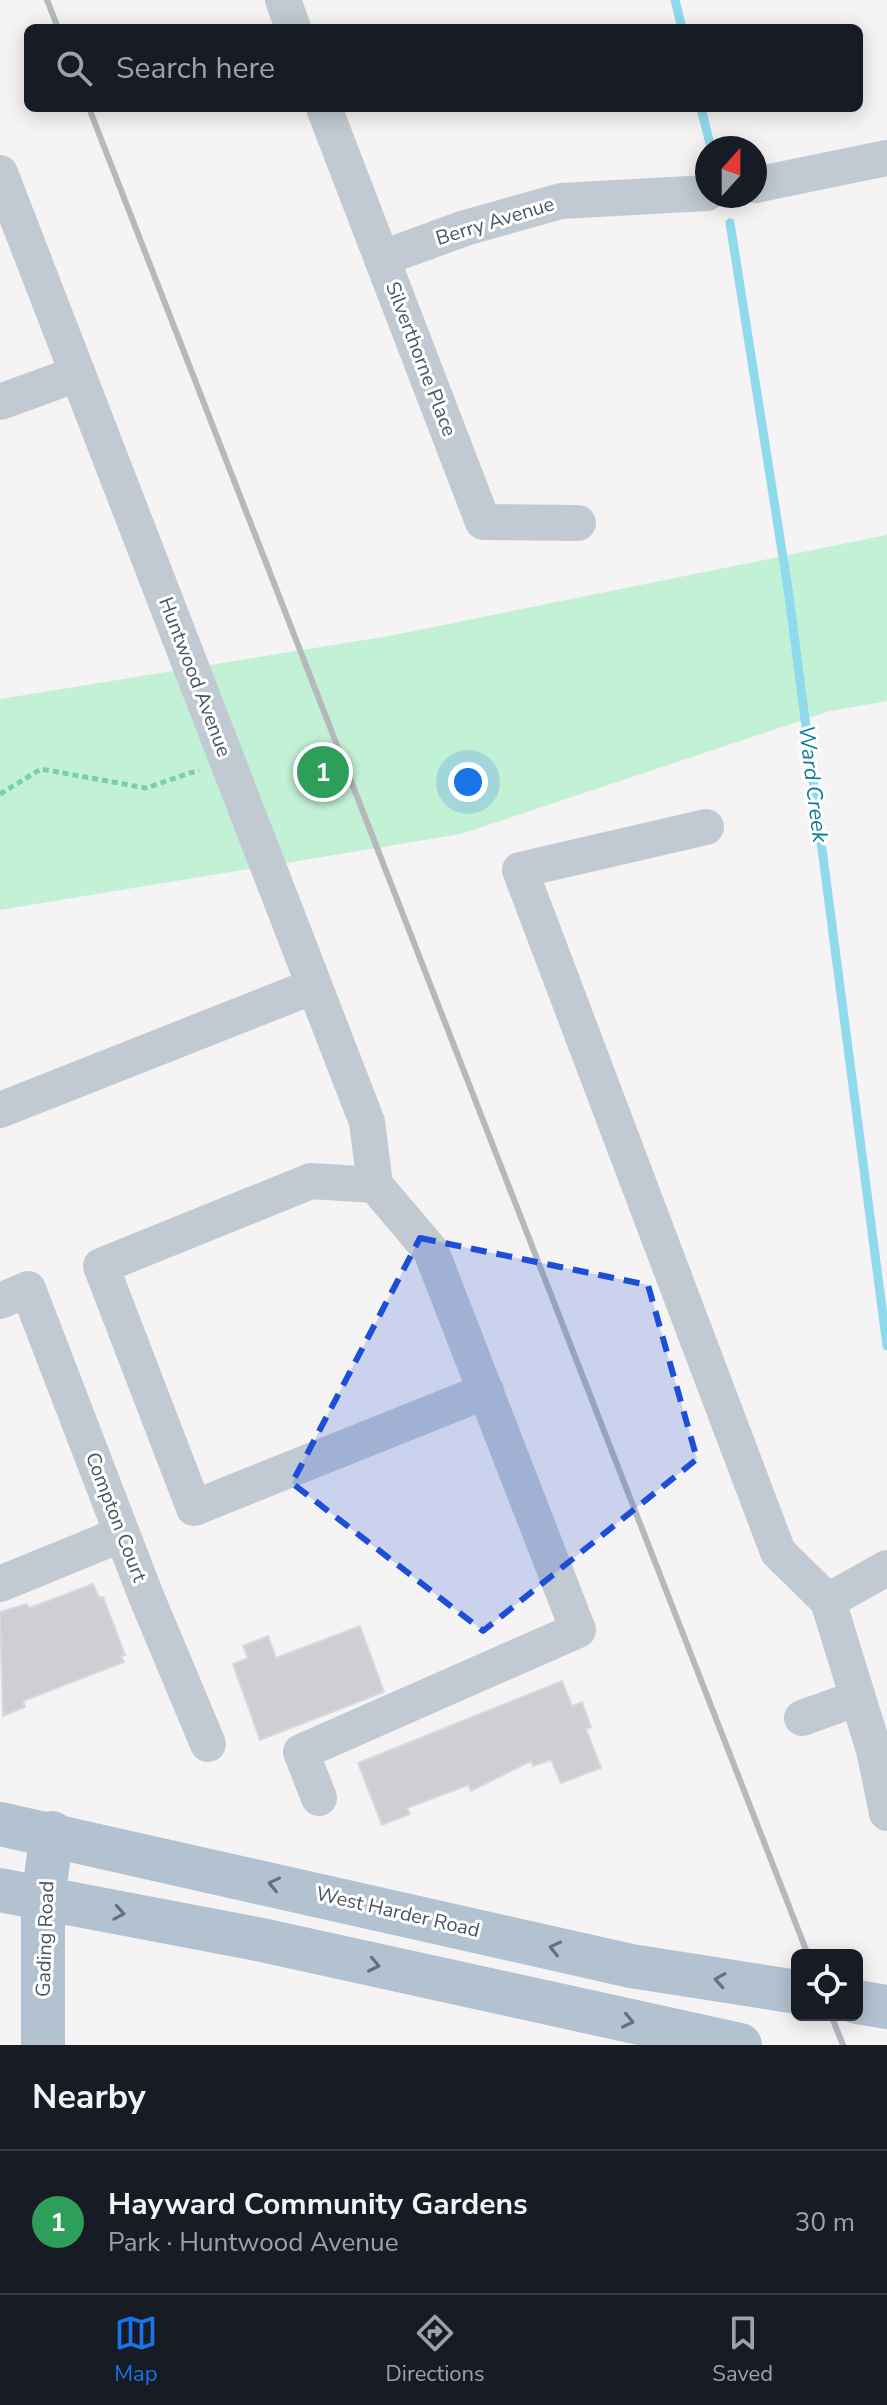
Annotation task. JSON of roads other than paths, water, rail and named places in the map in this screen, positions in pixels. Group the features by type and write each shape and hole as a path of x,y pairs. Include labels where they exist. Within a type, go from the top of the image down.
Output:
{"main road":[{"name":"West Harder Road","path":"0,1824 52,1833 631,1966 791,1991"},
{"name":"Gading Road","path":"43,2045 43,1899 52,1833"},
{"path":"0,1890 257,1939 740,2045"},
{"path":"863,2003 887,2007"}],"street":[{"path":"283,0 292,24"},
{"name":"Silverthorne Place","path":"326,112 483,522 578,523"},
{"path":"767,183 887,158"},
{"name":"Huntwood Avenue","path":"0,173 367,1122 375,1185"},
{"name":"Berry Avenue","path":"383,258 465,228 561,201 695,194"},
{"path":"0,402 77,374"},
{"path":"706,827 520,870 778,1552 828,1601 858,1698 887,1813"},
{"path":"0,1110 314,986"},
{"path":"319,1798 301,1752 578,1630 486,1391 431,1251 375,1185 311,1181 101,1266 194,1508 486,1391"},
{"name":"Compton Court","path":"14,1295 122,1534 208,1744"},
{"path":"0,1584 122,1534"},
{"path":"828,1601 887,1568"},
{"path":"802,1718 858,1698"}],"waterway":[{"name":"Ward Creek","path":"675,0 681,24"},
{"name":"Ward Creek","path":"702,112 708,136"},
{"name":"Ward Creek","path":"730,223 788,589 887,1346"}],"railway":[{"path":"47,0 56,24"},
{"path":"91,112 806,1949"},
{"path":"833,2021 843,2045"}],"place":[{"name":"Hayward Community Gardens","path":"323,772"}]}
